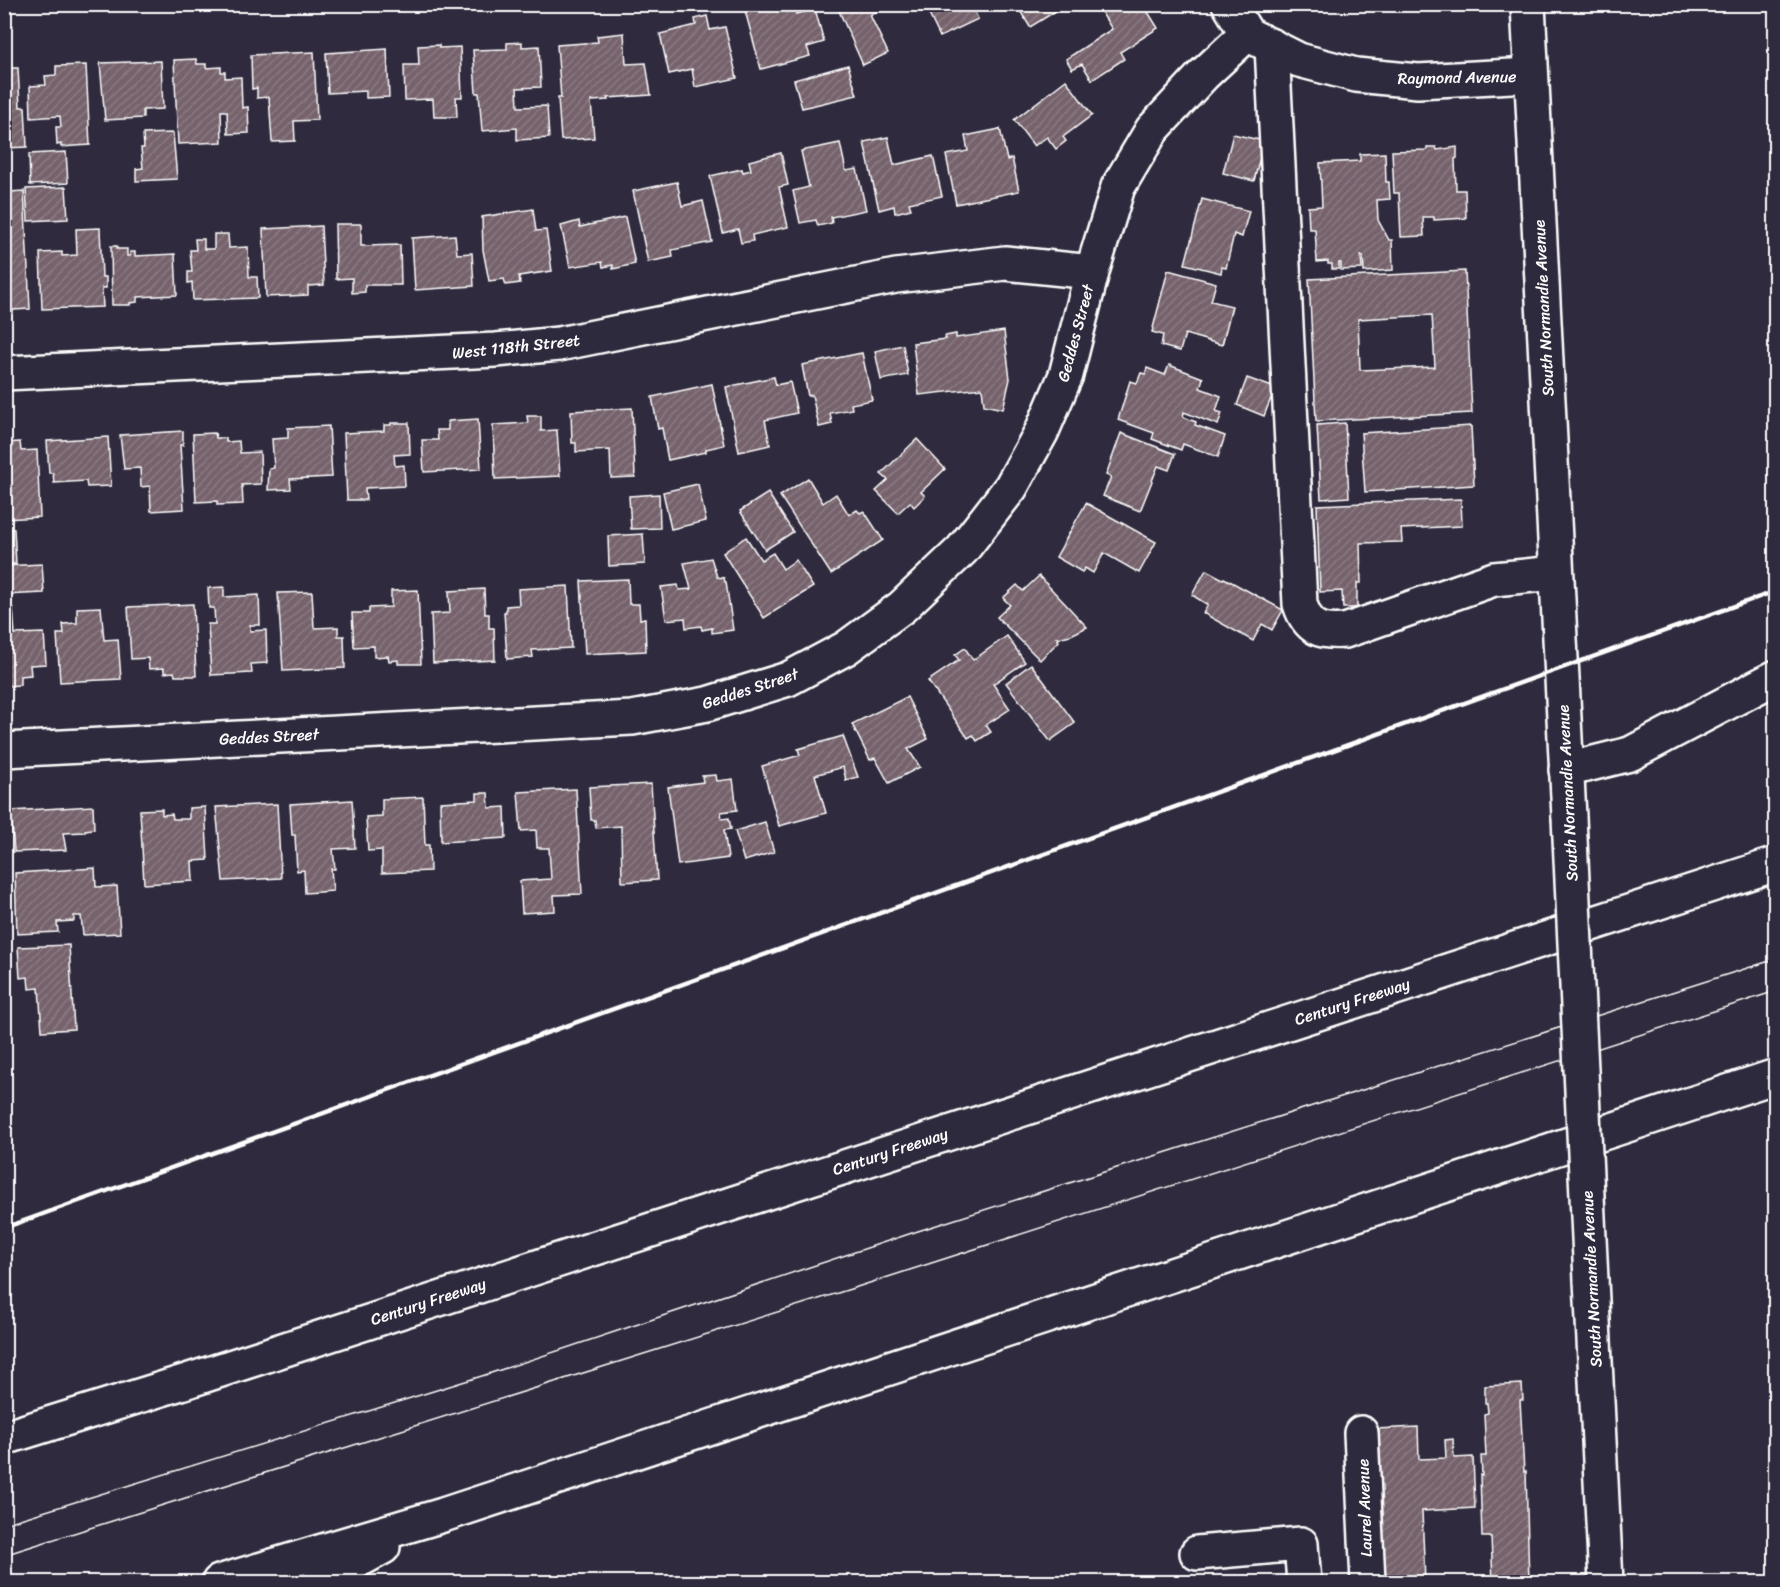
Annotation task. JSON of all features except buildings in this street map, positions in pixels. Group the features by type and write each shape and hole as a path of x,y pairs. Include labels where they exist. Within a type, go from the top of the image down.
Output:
{"main road":[{"path":"1229,4 1260,40 1300,604 1304,617 1315,627 1328,633 1345,631 1494,579 1556,573"},
{"name":"South Normandie Avenue","path":"1528,4 1606,1582"},
{"name":"Raymond Avenue","path":"1260,40 1299,60 1356,75 1418,81 1531,75"},
{"name":"Geddes Street","path":"4,750 632,717 707,704 788,679 846,648 902,607 962,550 1011,487 1042,431 1066,375 1092,272 1118,187 1152,130 1203,75 1260,40"},
{"name":"West 118th Street","path":"4,373 517,348 560,344 896,276 1005,263 1092,272"},
{"path":"1566,770 1630,754 1776,676"},
{"name":"Century Freeway","path":"8,1436 198,1377 1776,864"},
{"path":"219,1582 443,1515 1776,1076"},
{"name":"Laurel Avenue","path":"1361,1433 1368,1582"},
{"path":"319,1582 443,1515"},
{"path":"1197,1553 1301,1544 1304,1582"}],"tram line":[{"path":"4,1524 485,1375 918,1231 1776,959"},
{"path":"4,1555 857,1287 1776,991"}],"railway":[{"path":"4,1228 1776,591"}]}
